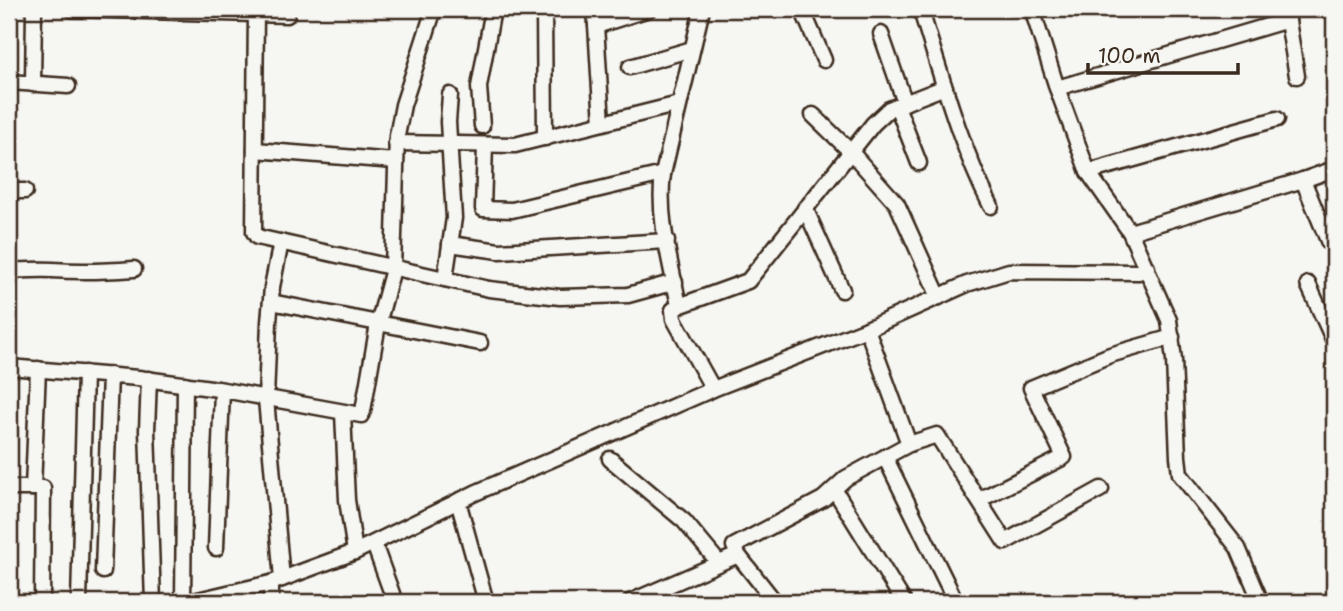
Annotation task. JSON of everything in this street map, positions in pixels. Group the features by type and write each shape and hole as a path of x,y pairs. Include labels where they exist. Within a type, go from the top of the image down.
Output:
{"street":[{"path":"33,84 34,9"},
{"path":"72,9 256,12 288,15"},
{"path":"9,367 149,379 356,415 363,411 378,324 393,269 396,143 403,105 434,9"},
{"path":"482,127 480,87 492,9"},
{"path":"544,9 545,138"},
{"path":"595,9 602,123"},
{"path":"596,26 649,9"},
{"path":"679,306 660,190 702,9"},
{"path":"802,9 824,60"},
{"path":"924,9 922,14 945,87 976,176 991,206"},
{"path":"1032,9 1088,172 1130,232 1169,320 1180,474 1238,548 1261,602"},
{"path":"256,12 255,236 489,289 560,297 628,295 674,282"},
{"path":"1057,88 1287,14 1297,76"},
{"path":"881,34 919,163"},
{"path":"630,67 692,50"},
{"path":"9,82 68,86"},
{"path":"713,390 673,316 673,310 748,281 873,124 889,109 945,87"},
{"path":"445,279 454,218 450,94"},
{"path":"396,143 515,145 679,103"},
{"path":"813,115 850,151 897,204 939,296"},
{"path":"1088,172 1277,119"},
{"path":"485,145 483,209 512,210 663,174"},
{"path":"255,150 395,161"},
{"path":"1130,232 1334,169"},
{"path":"1303,180 1329,243"},
{"path":"9,191 25,191"},
{"path":"805,208 842,290"},
{"path":"450,244 499,251 667,241"},
{"path":"271,602 277,581 266,399 271,302 281,242"},
{"path":"189,602 277,581 355,552 458,501 713,390 867,329 967,284 1009,271 1139,272 1147,268"},
{"path":"9,270 69,272 134,269"},
{"path":"1308,284 1330,320 1334,341"},
{"path":"271,302 480,343"},
{"path":"867,329 909,444"},
{"path":"979,500 1064,457 1031,388 1110,355 1172,337"},
{"path":"33,488 38,369"},
{"path":"79,602 85,373"},
{"path":"103,571 110,375"},
{"path":"149,379 147,430 153,602"},
{"path":"183,602 185,384"},
{"path":"216,548 222,390"},
{"path":"343,413 347,500 355,552"},
{"path":"775,602 734,546 823,499 846,478 909,444 937,435 1005,542 1101,489"},
{"path":"885,457 956,602"},
{"path":"610,459 684,521 719,563"},
{"path":"9,488 43,488 41,602"},
{"path":"834,489 904,602"},
{"path":"458,501 486,602"},
{"path":"374,544 395,602"},
{"path":"630,602 738,555"}]}
